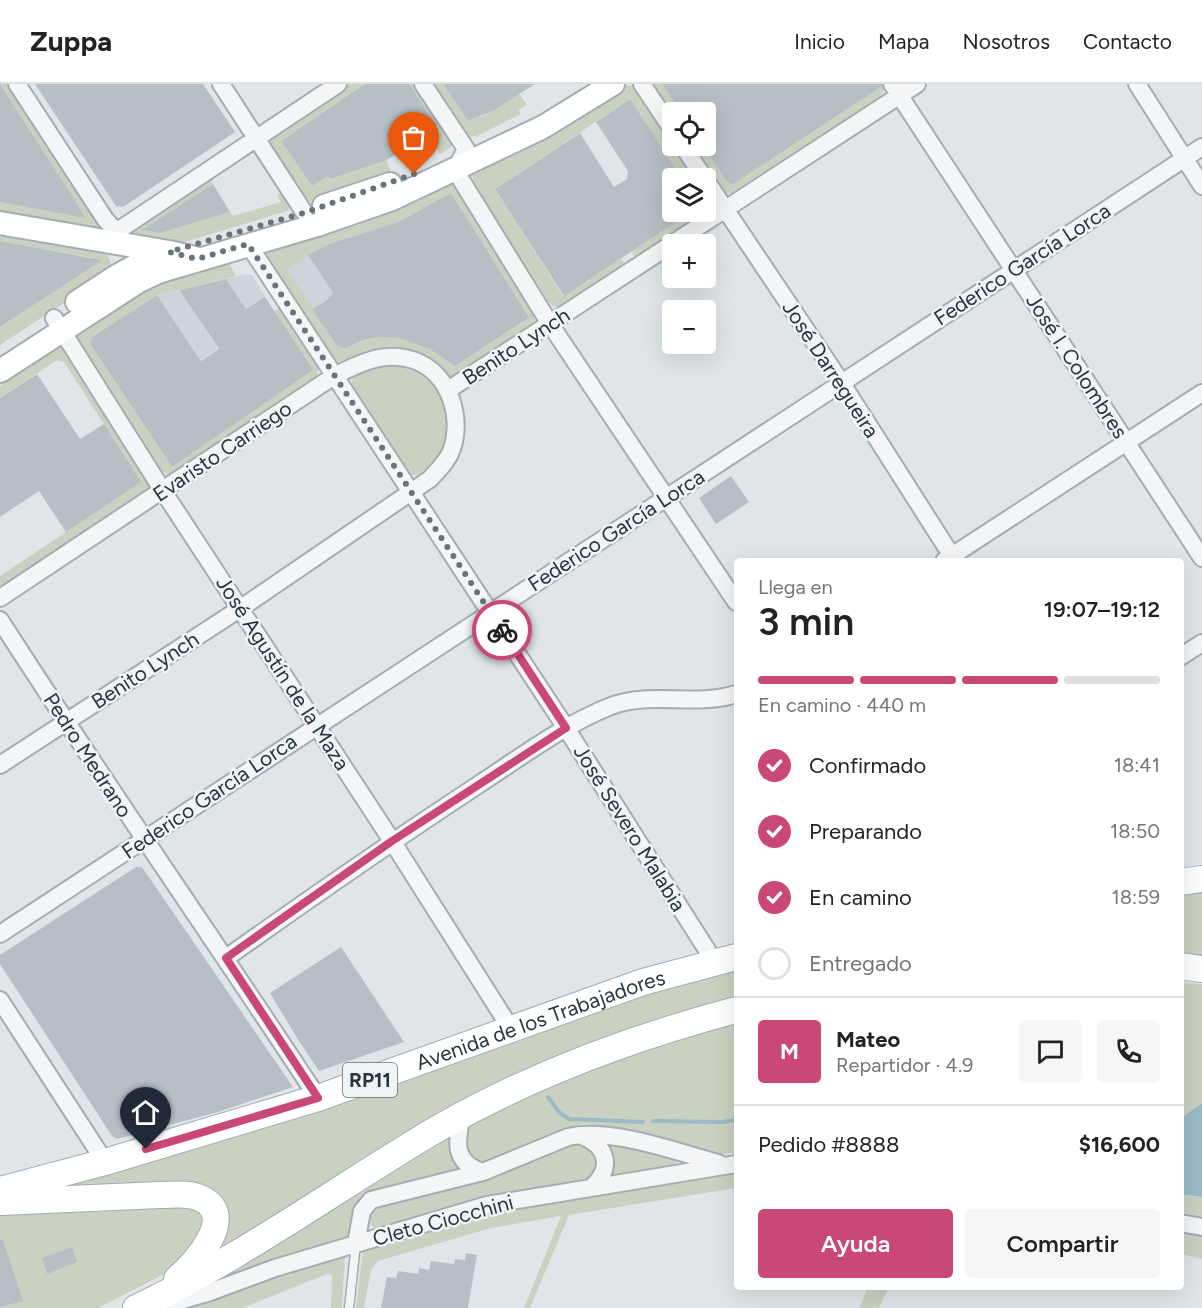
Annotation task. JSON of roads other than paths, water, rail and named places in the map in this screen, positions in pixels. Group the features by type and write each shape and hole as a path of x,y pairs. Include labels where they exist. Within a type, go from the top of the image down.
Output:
{"main road":[{"path":"0,371 117,276 147,260 304,213 387,185 535,115 586,84"},
{"path":"0,353 166,268 364,209 419,187 543,127 613,84"},
{"path":"0,223 113,237 139,246 197,259"},
{"path":"113,237 119,261 117,276"},
{"path":"1184,881 1202,879"},
{"name":"Avenida de los Trabajadores","path":"0,1190 105,1162 318,1098 643,982 727,957"},
{"path":"1184,967 1202,969"},
{"path":"149,1305 462,1116 544,1077 599,1055 688,1023 734,1011"},
{"path":"0,1202 160,1195 186,1195 202,1199 213,1210 214,1216 209,1242 187,1270 149,1305"}],"street":[{"path":"17,84 105,219 113,237 338,84"},
{"path":"221,84 258,138 304,213"},
{"path":"423,84 466,149 455,170 550,324 734,599"},
{"path":"642,84 662,114"},
{"name":"Benito Lynch","path":"0,765 241,608 430,479 443,466 451,451 455,436 454,405 448,390 724,209 896,90 917,84"},
{"path":"1137,84 1202,186"},
{"name":"José I. Colombres","path":"896,90 1202,558"},
{"name":"Federico García Lorca","path":"0,934 1202,147"},
{"name":"José Darregueira","path":"716,196 841,382 949,558"},
{"name":"José Severo Malabia","path":"248,244 566,728 727,957"},
{"name":"José Agustín de la Maza","path":"58,324 163,491 392,841 511,1029"},
{"name":"Evaristo Carriego","path":"0,598 334,376 358,364 373,359 404,357 429,368 448,390"},
{"path":"952,558 1202,393"},
{"name":"Pedro Medrano","path":"0,620 65,722 226,958 318,1098"},
{"path":"1184,654 1202,643"},
{"path":"226,958 392,841 566,728 595,713 632,700 711,699 734,694"},
{"path":"0,1000 105,1162"},
{"path":"462,1116 457,1135 461,1157 470,1167 483,1172"},
{"path":"579,1135 595,1142 605,1158 603,1175 593,1186"},
{"path":"356,1244 362,1211 371,1200 483,1172 568,1137 579,1135 626,1139 731,1164"},
{"name":"Cleto Ciocchini","path":"149,1305 210,1292 275,1268 499,1203 731,1164"},
{"path":"1184,1224 1202,1227"}],"lane":[{"path":"349,1308 356,1244"}],"water":[{"path":"1202,1103 1202,1197 1184,1195 1184,1116"}],"waterway":[{"path":"548,1097 559,1112 569,1119 643,1122"},
{"path":"653,1121 734,1120"}]}
